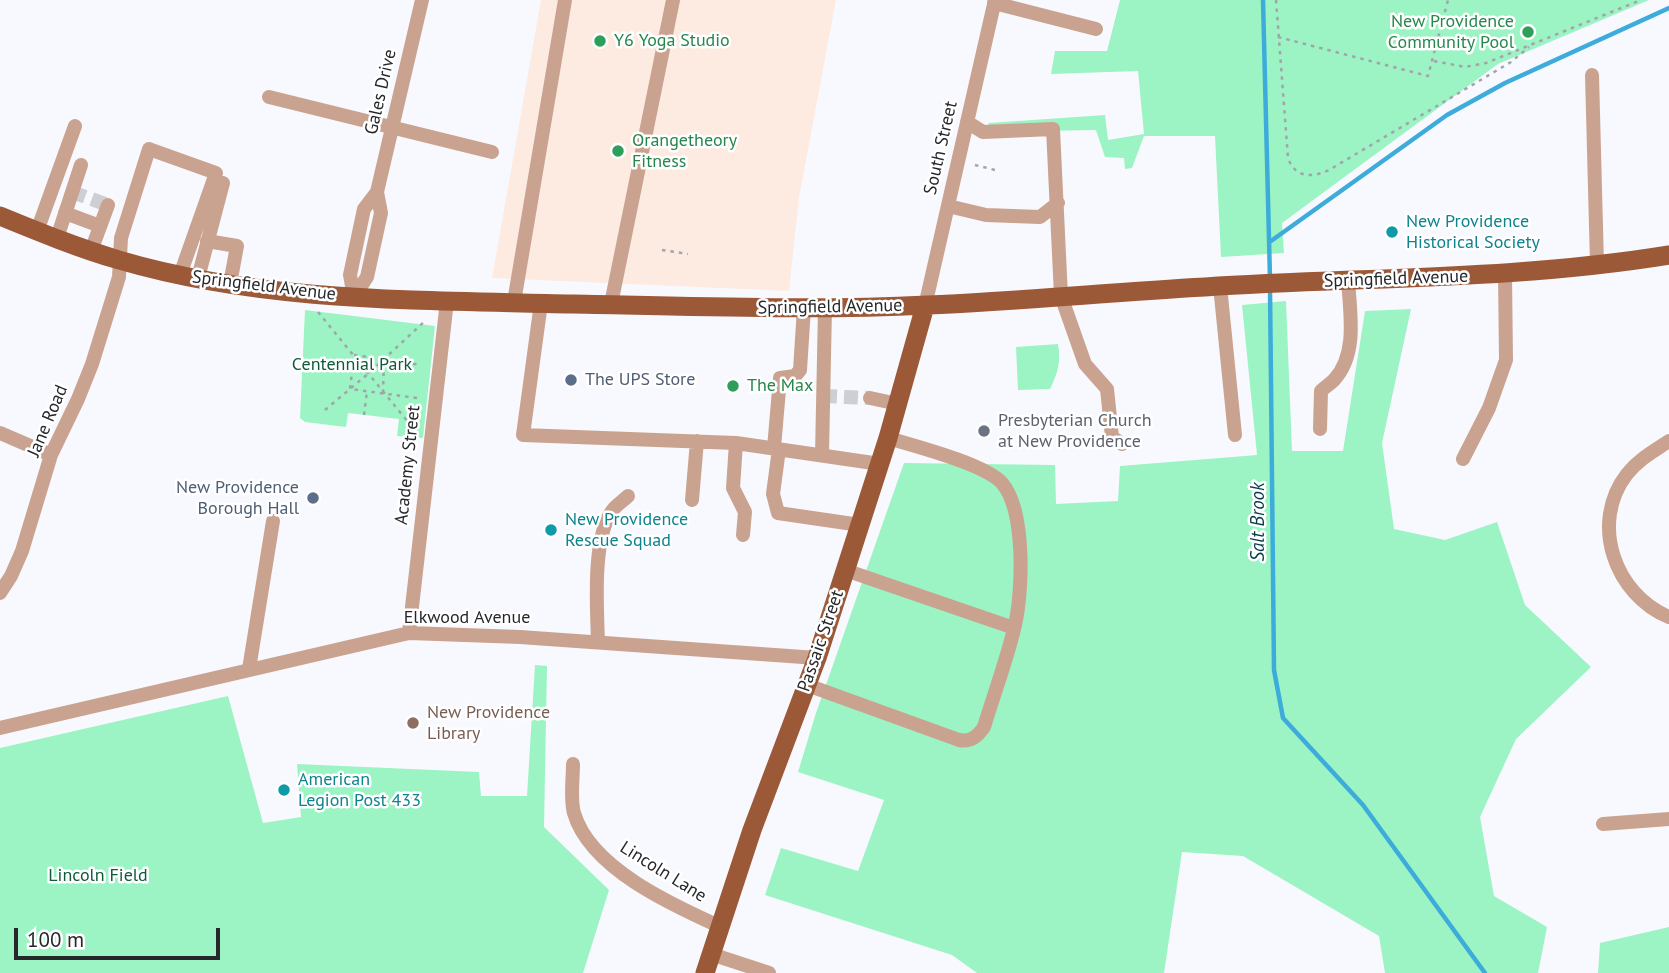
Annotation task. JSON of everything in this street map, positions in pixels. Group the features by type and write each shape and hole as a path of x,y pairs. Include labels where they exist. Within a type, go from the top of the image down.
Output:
{"main road":[{"name":"Springfield Avenue","path":"0,216 119,260 230,284 354,297 717,308 925,306 1249,284 1504,274 1669,255"},
{"name":"Passaic Street","path":"705,973 752,830 817,658 888,438 925,306"}],"street":[{"name":"Gales Drive","path":"354,297 350,275 364,209 377,192 422,0"},
{"path":"514,302 565,0"},
{"path":"611,304 673,0"},
{"path":"995,2 1096,29"},
{"name":"South Street","path":"925,306 995,2"},
{"path":"1592,75 1597,264"},
{"path":"269,97 492,152"},
{"path":"967,122 984,132 1053,130 1061,296 1085,364 1107,389 1112,437 1122,444"},
{"path":"37,231 75,126"},
{"name":"Jane Road","path":"0,593 22,551 51,455 92,363 119,277 121,238 149,149 216,173 189,276"},
{"path":"57,238 81,165"},
{"path":"189,276 206,241 223,183"},
{"path":"947,206 986,215 1040,217 1058,203"},
{"path":"91,251 107,205"},
{"path":"65,213 100,226"},
{"path":"206,241 237,246 230,284"},
{"path":"1463,459 1489,408 1506,360 1504,274"},
{"path":"1320,429 1321,391 1334,380 1351,339 1348,281"},
{"path":"1220,286 1235,435"},
{"name":"Academy Street","path":"409,633 447,301"},
{"path":"541,303 523,435 736,443 880,464"},
{"path":"804,308 800,370 794,376 780,378 774,494 778,513 860,525"},
{"path":"822,455 825,308"},
{"path":"872,398 898,404"},
{"path":"0,433 51,455"},
{"path":"807,685 967,742 979,735 984,727 1014,628 1021,539 1011,500 1002,483 983,470 888,438"},
{"path":"692,500 697,441"},
{"path":"1669,441 1653,450 1625,477 1610,514 1613,555 1621,577 1638,599 1669,617"},
{"path":"736,443 733,488 745,512 743,535"},
{"path":"598,642 598,578 603,532 612,511 628,496"},
{"path":"249,669 273,522"},
{"path":"845,570 1014,628"},
{"name":"Elkwood Avenue","path":"0,729 409,633 598,642 817,658"},
{"name":"Lincoln Lane","path":"573,764 573,811 581,831 595,850 639,884 691,914 721,927"},
{"path":"1603,824 1669,819"},
{"path":"711,954 769,973"}],"path":[{"path":"1276,0 1288,158 1292,168 1305,176 1329,170 1511,62 1529,47"},
{"path":"1278,37 1428,76 1448,0"},
{"path":"1432,60 1453,66 1475,66 1529,47 1641,0"},
{"path":"975,165 995,170"},
{"path":"662,250 688,254"},
{"path":"318,312 413,428"},
{"path":"324,410 426,320"},
{"path":"354,355 421,365"},
{"path":"350,389 354,355"},
{"path":"383,393 384,359"},
{"path":"350,389 416,397"},
{"path":"364,415 367,391"}],"shaded area":[{"path":"541,0 836,0 799,198 789,291 492,278"}],"green space":[{"path":"1120,0 1649,0 1498,64 1282,223 1284,253 1221,257 1215,136 1144,136 1132,168 1125,169 1124,158 1105,157 1096,130 983,132 989,123 1105,115 1108,140 1144,134 1138,71 1051,74 1055,51 1107,51"},
{"path":"1286,301 1292,451 1343,451 1365,311 1411,309 1382,443 1394,529 1445,540 1497,522 1525,605 1591,667 1516,739 1480,817 1494,896 1547,927 1538,973 1385,973 1379,936 1243,856 1182,852 1164,973 977,973 952,955 765,895 781,848 858,871 884,800 798,772 816,713 904,463 1055,465 1056,504 1118,501 1120,466 1257,455 1242,305"},
{"name":"Centennial Park","path":"305,310 435,326 423,438 397,436 399,419 348,413 346,427 305,422 300,418"},
{"path":"1058,344 1058,367 1050,389 1018,390 1016,347"},
{"name":"Lincoln Field","path":"535,665 547,666 544,827 609,890 583,973 0,973 0,748 228,696 263,823 301,817 297,764 479,772 481,796 527,796"},
{"path":"1669,927 1669,973 1598,973 1600,943"}],"waterway":[{"name":"Salt Brook","path":"1263,0 1270,279"},
{"path":"1271,241 1447,115 1505,83 1669,8"},
{"name":"Salt Brook","path":"1270,288 1274,670 1283,718 1363,805 1485,973"}],"tunnel":[{"path":"72,192 108,205"},
{"path":"823,396 870,398"}],"place":[{"name":"New Providence Community Pool","path":"1528,32"},
{"name":"Y6 Yoga Studio","path":"600,41"},
{"name":"Orangetheory Fitness","path":"618,151"},
{"name":"New Providence Historical Society","path":"1392,232"},
{"name":"The UPS Store","path":"571,380"},
{"name":"The Max","path":"733,386"},
{"name":"Presbyterian Church at New Providence","path":"984,431"},
{"name":"New Providence Borough Hall","path":"313,498"},
{"name":"New Providence Rescue Squad","path":"551,530"},
{"name":"New Providence Library","path":"413,723"},
{"name":"American Legion Post 433","path":"284,790"}]}
